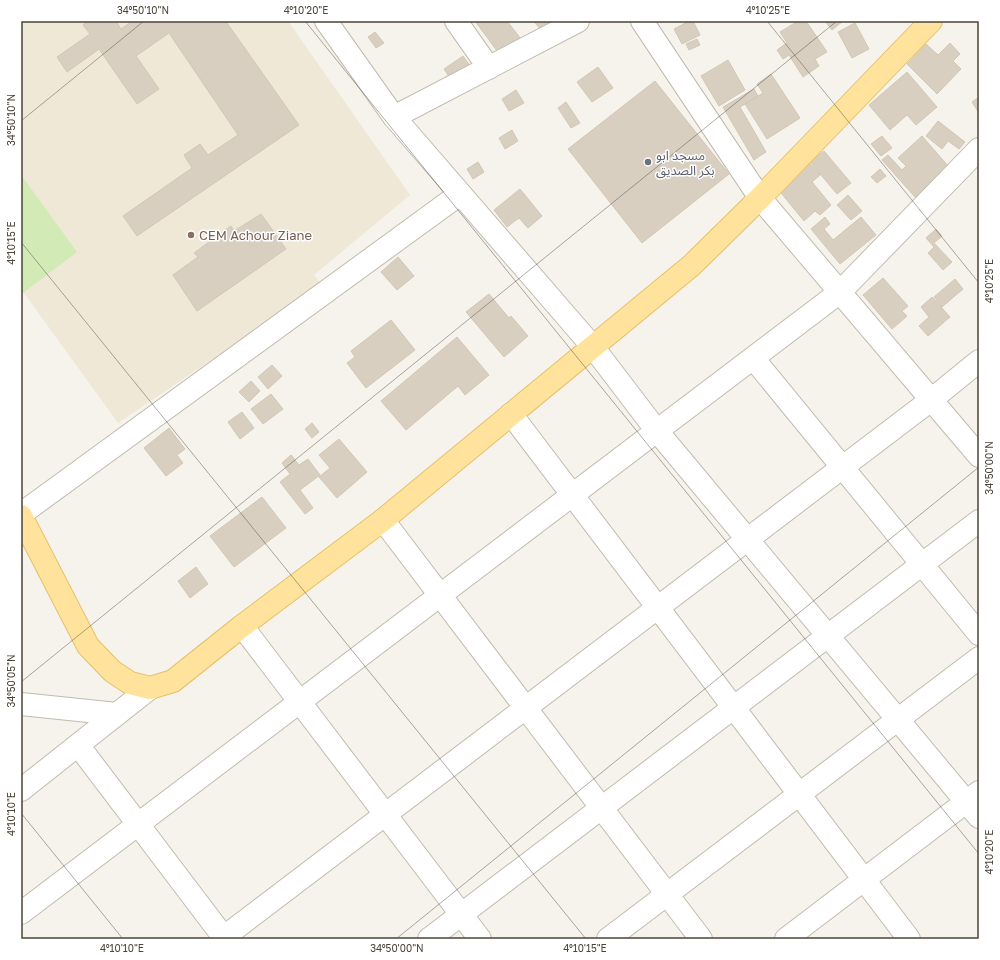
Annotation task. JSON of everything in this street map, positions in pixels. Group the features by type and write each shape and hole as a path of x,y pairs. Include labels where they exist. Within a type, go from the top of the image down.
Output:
{"main road":[{"path":"21,515 88,646 112,671 130,683 150,688 173,681 242,626 383,520 692,265 760,198 932,21"}],"street":[{"path":"326,21 394,117 593,347 657,431 898,719 975,804 864,880 786,939"},
{"path":"456,21 489,68"},
{"path":"394,117 578,21"},
{"path":"642,21 760,198 979,456"},
{"path":"21,914 840,292 979,149"},
{"path":"21,515 460,194"},
{"path":"753,358 979,634"},
{"path":"78,745 224,938 931,400 979,361"},
{"path":"511,414 909,939"},
{"path":"383,520 701,939"},
{"path":"429,939 979,521"},
{"path":"242,626 480,939"},
{"path":"608,939 979,658"},
{"path":"21,790 150,688"},
{"path":"21,704 117,714"}],"shaded area":[{"name":"CEM Achour Ziane","path":"21,21 288,21 410,195 314,275 322,285 118,423 21,289"}],"green space":[{"path":"21,175 77,252 23,293 21,289"}],"building":[{"path":"88,21 116,21 121,29 132,21 230,21 227,23 299,125 137,236 123,216 192,168 184,155 200,144 208,155 238,135 169,33 136,56 159,89 137,104 99,49 67,72 57,57 90,34 83,25"},
{"path":"475,21 507,21 521,39 500,55"},
{"path":"534,21 549,21 553,26 543,33"},
{"path":"689,21 693,21 700,35 682,44 674,29"},
{"path":"798,21 806,21 827,52 815,59 819,66 803,77 789,55 783,59 777,50 787,43 780,32"},
{"path":"825,21 843,21 832,30"},
{"path":"855,23 869,49 852,58 838,32"},
{"path":"375,32 384,43 376,48 368,37"},
{"path":"697,39 700,45 689,50 686,44"},
{"path":"950,43 960,54 953,61 961,69 937,94 907,64 926,44 938,55"},
{"path":"463,56 471,67 452,81 444,69"},
{"path":"728,60 745,90 719,106 701,76"},
{"path":"598,67 613,88 592,102 577,82"},
{"path":"907,72 937,107 916,125 907,115 890,130 869,105"},
{"path":"771,74 800,118 767,139 745,104 763,93 757,84"},
{"name":"مسجد ابو بكر الصديق","path":"655,81 729,174 642,243 568,149"},
{"path":"754,89 758,96 740,107 766,152 754,160 723,107"},
{"path":"516,90 524,103 509,111 502,99"},
{"path":"979,97 979,113 972,102"},
{"path":"566,102 580,123 571,128 558,108"},
{"path":"938,121 965,142 959,149 948,141 942,149 926,136"},
{"path":"512,130 518,141 505,149 499,138"},
{"path":"882,136 892,148 881,156 871,144"},
{"path":"922,136 949,167 915,197 882,160 888,155 902,170 906,166 898,158"},
{"path":"824,151 851,183 837,194 810,162"},
{"path":"478,162 484,172 473,179 467,169"},
{"path":"808,162 820,175 812,182 831,205 820,215 815,211 804,221 777,188"},
{"path":"880,169 886,176 877,183 871,177"},
{"path":"520,189 542,216 528,228 519,218 507,227 494,210"},
{"path":"848,195 862,211 851,220 837,205"},
{"path":"261,214 286,249 197,311 173,275 198,257 194,253 231,226 234,231"},
{"path":"825,217 830,224 824,229 833,240 861,217 876,235 840,264 811,229"},
{"path":"936,229 942,236 934,243 952,262 943,270 928,253 934,247 926,238"},
{"path":"398,257 414,276 397,290 381,272"},
{"path":"883,278 908,306 902,311 907,316 892,329 863,295"},
{"path":"955,279 963,289 942,307 934,297"},
{"path":"489,294 509,318 511,316 528,336 504,357 466,312"},
{"path":"932,297 950,317 928,336 919,326 929,317 921,307"},
{"path":"391,320 415,350 366,388 347,363 355,357 351,351"},
{"path":"457,337 489,375 465,395 458,386 406,430 381,401"},
{"path":"272,365 282,376 268,389 258,377"},
{"path":"251,381 260,391 249,402 239,392"},
{"path":"271,394 283,409 263,424 251,409"},
{"path":"242,412 254,428 240,439 228,422"},
{"path":"312,423 319,432 312,438 305,429"},
{"path":"169,428 185,449 177,455 183,463 166,476 144,448"},
{"path":"339,439 367,472 337,498 319,477 330,468 319,455"},
{"path":"291,455 299,465 308,459 320,475 300,490 313,508 305,514 280,482 290,474 282,463"},
{"path":"262,497 286,528 234,567 210,536"},
{"path":"196,567 208,584 190,598 178,581"}],"place":[{"name":"مسجد ابو بكر الصديق","path":"648,162"},
{"name":"CEM Achour Ziane","path":"191,235"}]}
